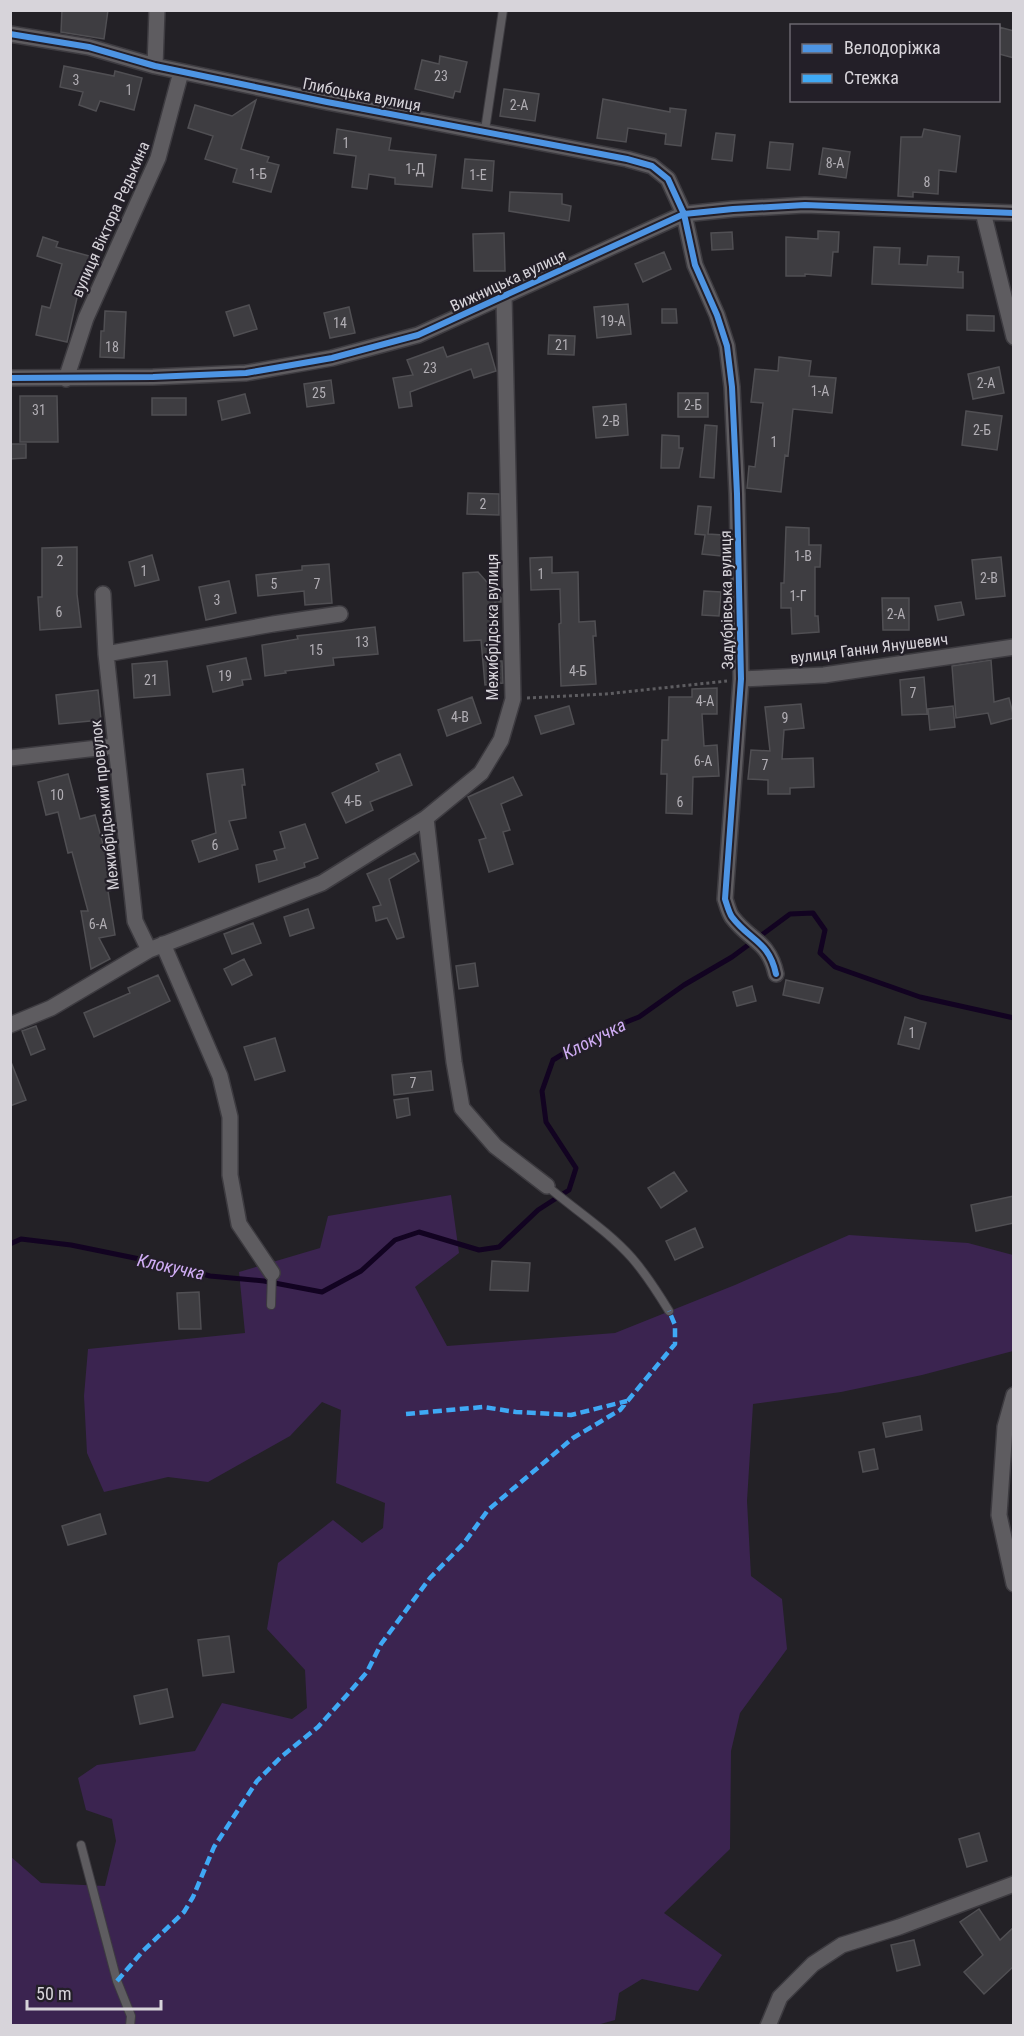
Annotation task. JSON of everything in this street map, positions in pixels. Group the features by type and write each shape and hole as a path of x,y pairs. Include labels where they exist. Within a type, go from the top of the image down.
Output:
{"street":[{"path":"155,66 157,10"},
{"name":"Глибоцька вулиця","path":"10,34 89,47 155,66 327,102 627,159 652,166 668,179 684,214"},
{"name":"вулиця Віктора Редькина","path":"66,379 86,318 158,158 181,72"},
{"name":"Вижницька вулиця","path":"10,378 66,379 246,373 332,358 418,336 684,214 805,205 1014,213"},
{"path":"983,213 1014,337"},
{"name":"Задубрівська вулиця","path":"684,214 695,265 728,346 732,387 738,494 741,679 725,899 732,916 763,945 772,959 776,974"},
{"name":"Межибрідська вулиця","path":"10,1025 51,1008 156,947 322,883 426,818 481,773 501,740 513,699 504,296"},
{"name":"Межибрідський провулок","path":"103,594 115,746 135,921 156,947 220,1076 230,1117 230,1175 239,1224 272,1273"},
{"path":"106,654 340,614"},
{"name":"вулиця Ганни Янушевич","path":"741,679 824,675 1014,647"},
{"path":"10,758 115,746"},
{"path":"426,818 454,1062 462,1108 495,1146 546,1186"},
{"path":"1014,1395 1005,1427 999,1515 1014,1584"},
{"path":"768,2025 780,1997 813,1964 842,1945 899,1927 1014,1884"}],"lane":[{"path":"484,130 503,10"},
{"path":"546,1186 592,1221 631,1257 669,1311"},
{"path":"271,1305 272,1273"},
{"path":"81,1845 117,1981 130,2016 130,2025"}],"path":[{"path":"513,699 606,694 741,679"}],"shaded area":[{"path":"451,1195 459,1253 415,1287 447,1346 615,1333 735,1285 849,1235 968,1243 1013,1255 1013,1351 922,1375 841,1392 753,1404 747,1501 751,1576 782,1599 787,1649 740,1713 731,1751 730,1849 664,1913 722,1955 698,1991 642,1979 619,1993 615,2020 597,2025 11,2025 10,1856 41,1883 105,1886 116,1841 112,1819 86,1810 78,1778 97,1765 195,1751 222,1703 292,1719 307,1708 305,1670 267,1629 278,1563 333,1520 362,1543 383,1528 385,1503 336,1483 341,1410 322,1402 290,1436 208,1482 168,1477 104,1492 87,1453 84,1396 88,1349 245,1333 239,1272 320,1248 328,1216"}],"building":[{"path":"62,10 108,10 104,39 61,32"},
{"path":"1000,27 1014,31 1014,58 1000,54"},
{"path":"440,56 467,62 460,92 455,91 453,98 415,89 422,60 439,64"},
{"path":"64,66 114,76 115,71 142,78 134,110 100,101 96,111 79,105 83,92 60,87"},
{"path":"504,89 539,94 535,121 500,116"},
{"path":"603,99 670,112 670,108 686,110 681,146 665,144 666,134 628,128 626,142 597,138"},
{"path":"256,100 241,149 269,157 267,162 279,165 271,192 233,182 237,169 205,159 213,136 188,128 195,105 232,116"},
{"path":"337,129 391,138 389,150 436,155 432,187 395,184 395,178 369,174 367,189 352,187 356,156 334,153"},
{"path":"924,129 960,136 956,172 939,170 938,194 913,192 913,197 898,196 901,137 922,137"},
{"path":"716,133 735,135 732,161 712,159"},
{"path":"770,142 793,144 790,170 767,168"},
{"path":"823,148 850,152 846,178 819,174"},
{"path":"465,159 494,161 492,191 462,188"},
{"path":"510,192 562,194 562,204 571,206 569,221 509,211"},
{"path":"818,231 839,232 838,252 833,252 831,276 805,274 805,276 786,276 786,237 818,239"},
{"path":"732,232 733,249 712,250 711,233"},
{"path":"504,233 505,271 474,271 473,234"},
{"path":"43,237 58,242 56,247 93,257 84,290 79,289 67,342 36,335 42,306 50,308 62,264 37,256"},
{"path":"874,247 900,248 899,264 927,265 928,256 959,257 958,272 963,272 963,288 872,284"},
{"path":"664,252 671,269 643,282 635,264"},
{"path":"628,304 631,334 597,338 594,307"},
{"path":"249,305 257,329 234,336 226,312"},
{"path":"349,307 355,333 330,338 324,313"},
{"path":"662,309 676,309 677,323 662,323"},
{"path":"105,311 126,312 124,358 100,357 101,331 104,331"},
{"path":"967,315 994,316 994,331 967,330"},
{"path":"549,335 575,336 574,355 548,354"},
{"path":"488,343 496,371 474,378 471,369 410,392 412,406 399,408 393,378 413,375 407,360 443,347 447,357"},
{"path":"779,357 811,361 809,376 836,378 832,413 793,409 781,492 747,488 749,466 755,467 763,403 751,402 755,369 778,371"},
{"path":"999,367 1004,393 973,399 968,374"},
{"path":"331,380 334,403 307,407 304,384"},
{"path":"678,393 708,393 708,417 678,417"},
{"path":"245,394 250,413 222,420 218,401"},
{"path":"20,396 57,396 58,442 20,442"},
{"path":"152,398 186,398 186,415 152,415"},
{"path":"626,404 628,435 596,438 593,407"},
{"path":"966,411 1002,416 997,450 962,445"},
{"path":"705,425 717,426 714,478 700,477"},
{"path":"662,435 679,436 679,448 683,448 679,468 661,468"},
{"path":"10,444 26,444 26,458 10,459"},
{"path":"468,493 499,494 499,515 467,514"},
{"path":"698,506 711,507 708,534 723,535 721,556 702,554 705,535 695,534"},
{"path":"786,527 809,528 809,545 821,545 820,567 815,567 815,616 818,616 819,632 792,634 791,608 781,608"},
{"path":"77,547 77,594 81,627 40,630 38,597 42,597 42,548"},
{"path":"152,555 159,580 135,586 129,562"},
{"path":"552,557 552,573 578,572 579,622 595,621 596,636 593,636 596,684 561,686 560,589 531,590 530,558"},
{"path":"1001,557 1005,596 976,599 972,560"},
{"path":"329,564 332,603 305,605 304,591 258,596 256,575 302,570 302,566"},
{"path":"478,572 501,598 501,602 495,602 498,661 502,661 503,683 485,685 481,640 464,641 463,573"},
{"path":"229,581 236,613 206,620 199,587"},
{"path":"704,591 721,592 719,616 702,615"},
{"path":"882,598 909,598 909,630 883,630"},
{"path":"961,602 964,615 938,620 935,606"},
{"path":"375,627 378,654 333,658 334,665 265,676 262,645 298,639 297,636"},
{"path":"246,658 251,679 242,680 243,685 213,692 207,666"},
{"path":"991,660 994,702 1009,698 1014,718 991,724 988,713 956,718 952,666"},
{"path":"167,661 170,695 134,698 132,664"},
{"path":"924,677 927,714 902,715 900,680"},
{"path":"717,688 717,714 702,714 704,746 717,745 719,776 693,777 692,814 666,813 667,774 661,774 662,740 668,740 669,697 692,697 692,689"},
{"path":"98,690 101,720 59,724 56,695"},
{"path":"472,697 481,723 447,736 438,710"},
{"path":"801,704 804,728 784,730 782,759 813,758 814,787 790,788 790,794 768,794 768,780 748,779 751,750 770,751 765,707"},
{"path":"569,706 574,724 541,734 535,716"},
{"path":"953,706 955,727 930,730 928,709"},
{"path":"400,754 412,785 370,802 373,810 346,823 332,793 379,771 376,764"},
{"path":"243,769 245,785 242,785 246,818 229,821 238,849 199,862 192,841 216,833 207,774"},
{"path":"68,774 80,819 95,815 118,889 108,891 115,935 99,938 110,959 91,969 81,911 88,911 72,852 68,853 58,812 46,815 38,782"},
{"path":"513,777 522,795 501,804 510,830 503,832 513,864 489,872 479,840 486,838 468,797"},
{"path":"305,824 318,858 304,863 305,867 259,882 256,865 277,860 274,851 285,848 280,832"},
{"path":"415,853 419,861 389,879 404,937 397,939 387,918 376,921 373,907 381,905 367,874"},
{"path":"308,909 314,928 290,936 284,917"},
{"path":"253,923 261,943 232,954 224,934"},
{"path":"244,959 252,975 232,985 224,969"},
{"path":"475,963 478,986 459,989 456,966"},
{"path":"158,975 170,1001 94,1037 84,1013 130,993 128,988"},
{"path":"786,980 823,988 819,1003 783,995"},
{"path":"752,986 756,1001 737,1006 733,992"},
{"path":"905,1017 926,1023 919,1049 898,1044"},
{"path":"36,1026 45,1049 31,1055 22,1031"},
{"path":"275,1038 285,1071 255,1080 244,1047"},
{"path":"10,1063 26,1100 10,1106"},
{"path":"431,1071 433,1090 394,1095 392,1075"},
{"path":"408,1098 410,1115 397,1118 394,1100"},
{"path":"674,1172 687,1191 661,1208 648,1188"},
{"path":"1014,1196 1014,1223 976,1231 971,1205"},
{"path":"695,1228 703,1247 675,1260 666,1241"},
{"path":"492,1261 530,1263 528,1291 490,1290"},
{"path":"199,1292 201,1329 179,1329 177,1293"},
{"path":"920,1416 922,1430 886,1437 883,1423"},
{"path":"874,1449 878,1469 863,1472 859,1452"},
{"path":"100,1514 106,1534 68,1545 62,1526"},
{"path":"229,1636 234,1672 203,1676 198,1640"},
{"path":"167,1689 173,1717 140,1724 134,1696"},
{"path":"979,1833 987,1861 967,1867 959,1839"},
{"path":"979,1909 1000,1940 1014,1927 1014,1966 984,1994 964,1972 983,1955 960,1922"},
{"path":"914,1940 920,1965 897,1971 891,1945"}],"waterway":[{"name":"Клокучка","path":"10,1244 21,1239 71,1245 169,1265 210,1276 264,1281 322,1292 361,1271 395,1240 419,1232 479,1250 499,1247 538,1210 569,1190 576,1168 546,1122 542,1091 553,1060 596,1034 639,1017 684,985 732,957 790,914 813,913 825,930 820,953 835,967 920,997 1014,1018"}],"marked path":[{"path":"117,1981 143,1951 184,1912 193,1897 214,1847 257,1781 281,1757 318,1727 367,1672 381,1644 430,1578 464,1543 488,1510 573,1438 620,1410 675,1344 675,1325 669,1311"},
{"path":"406,1414 483,1407 516,1412 571,1415 627,1401"}],"cycle path":[{"path":"10,34 89,47 155,66 327,102 627,159 652,166 668,179 684,214 695,265 717,315 727,346 732,387 741,679 725,899 732,917 769,955 776,974"},
{"path":"10,378 153,377 246,373 332,358 418,335 684,214 805,205 1014,213"}]}
